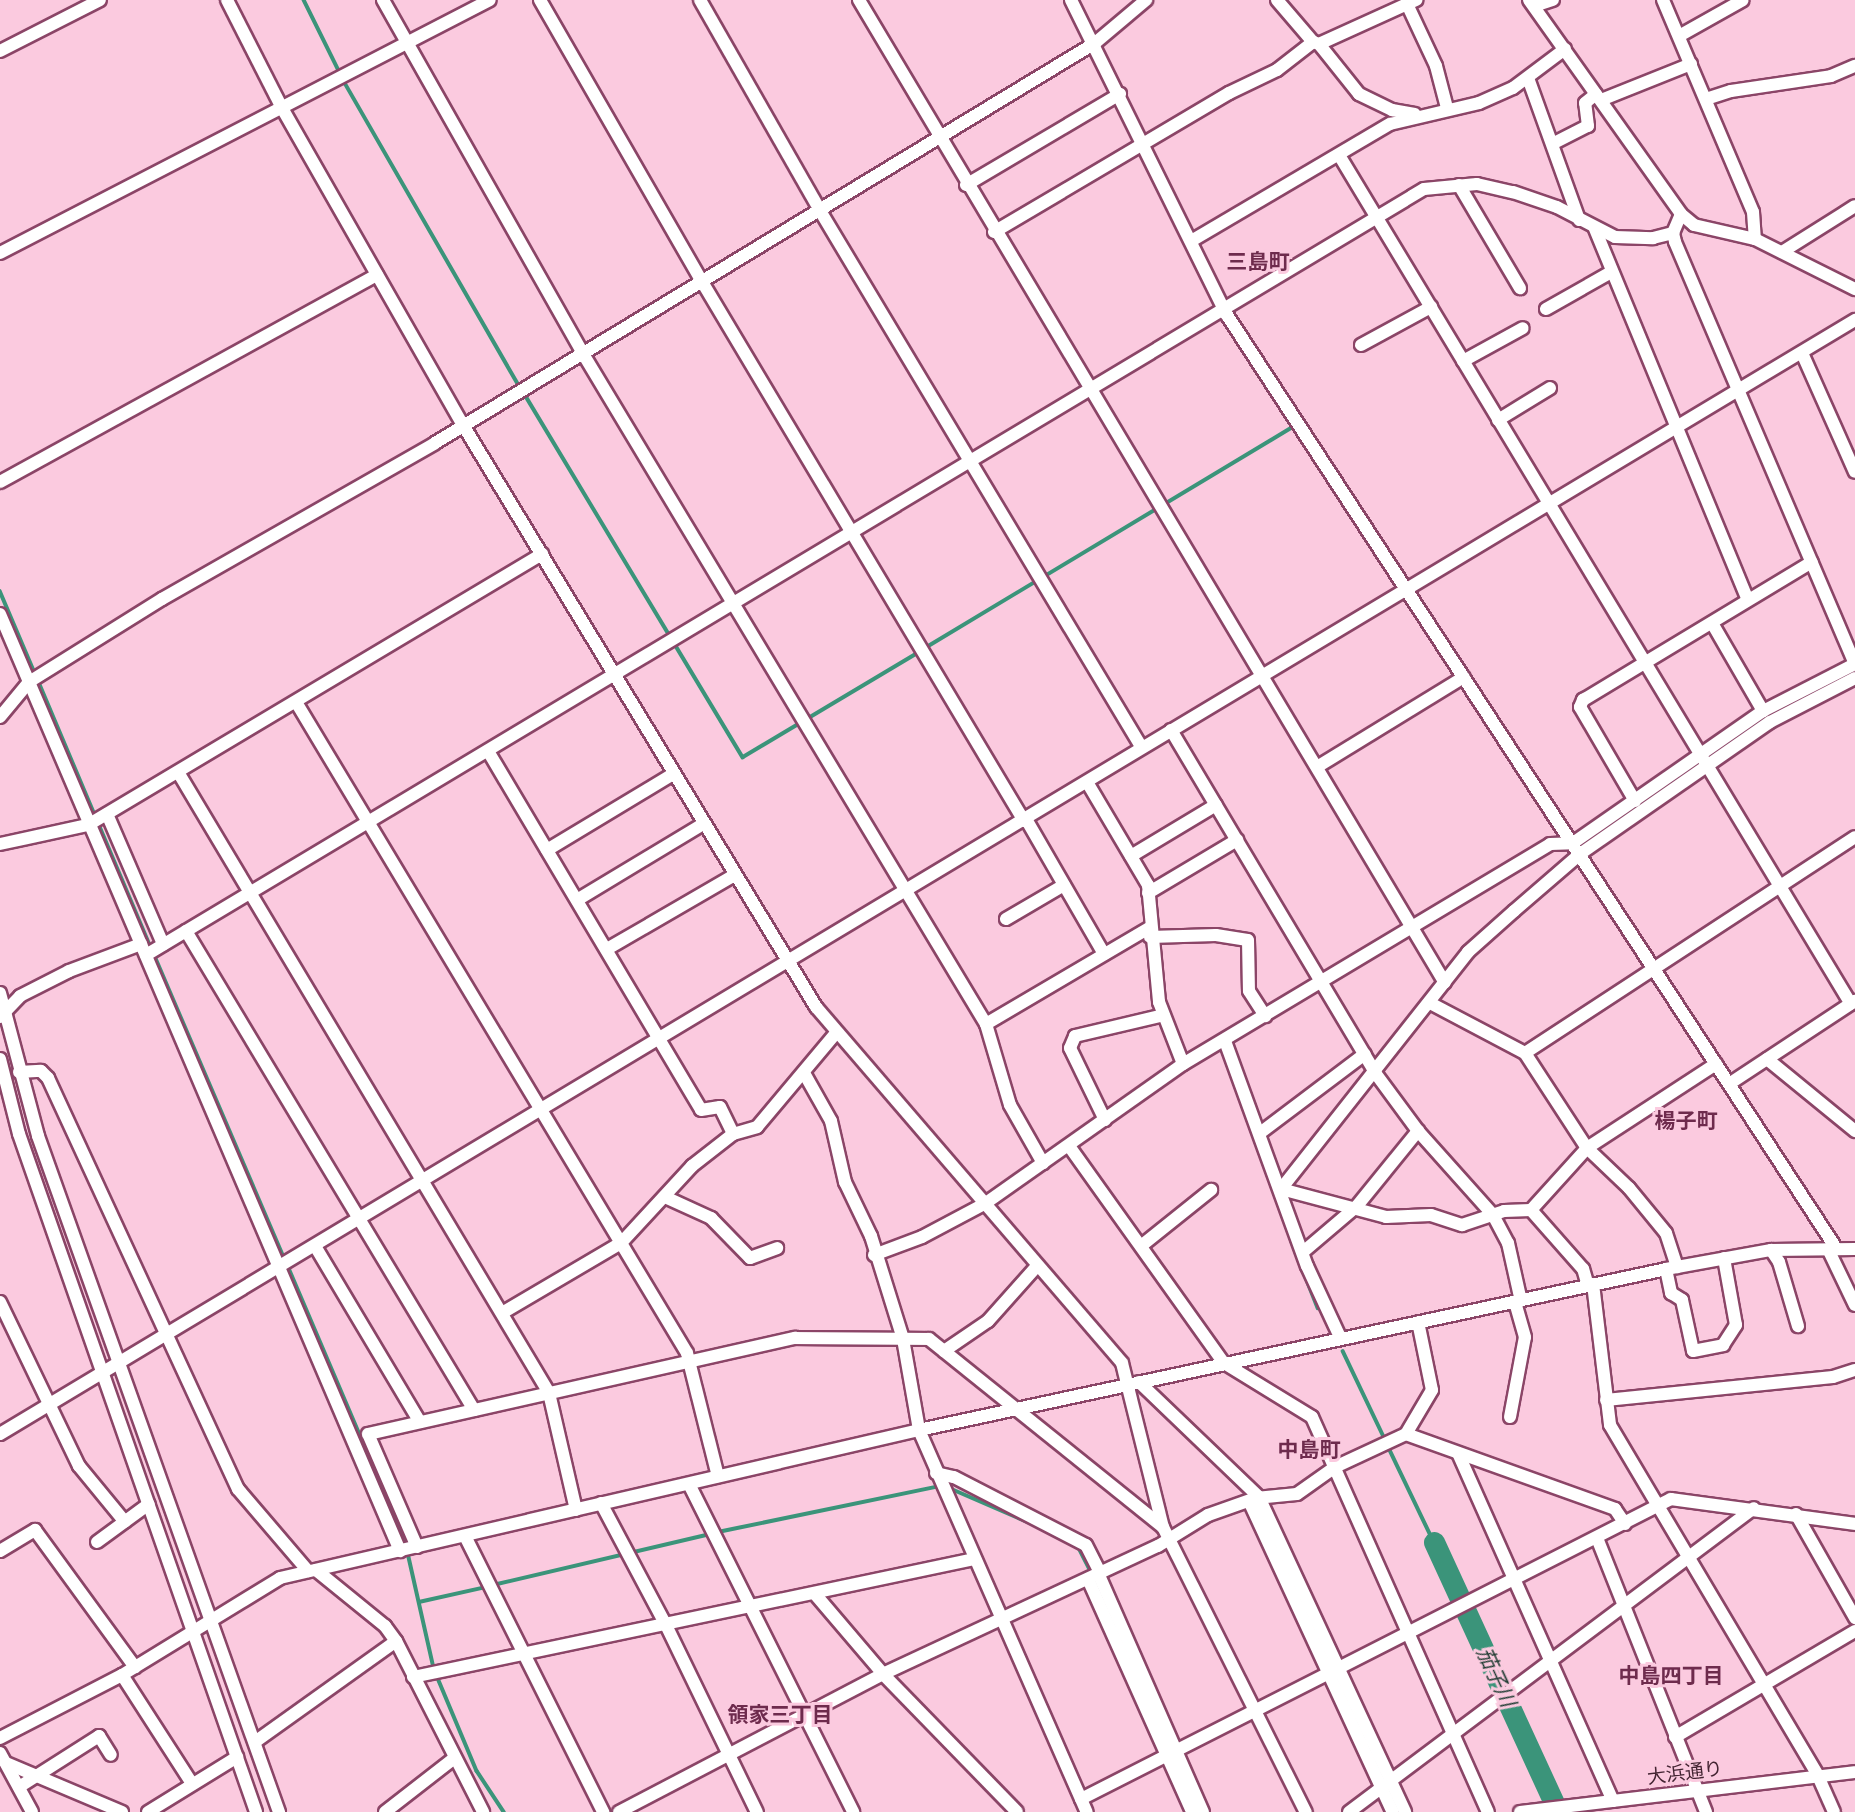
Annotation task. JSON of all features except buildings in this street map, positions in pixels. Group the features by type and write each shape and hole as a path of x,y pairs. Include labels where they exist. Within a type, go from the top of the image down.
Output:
{"street":[{"path":"0,51 100,0"},
{"path":"227,0 282,108 463,425 733,876 788,962 836,1033 1122,1363 1133,1384 1166,1532 1306,1812"},
{"path":"383,0 582,352 986,1024 1010,1105 1043,1163"},
{"path":"0,253 490,0"},
{"path":"540,0 701,280 1104,954"},
{"path":"700,0 819,209 1143,748"},
{"path":"859,0 937,139 1445,983"},
{"path":"1071,0 1095,43 1223,308 1729,1084 1832,1249 1855,1305"},
{"path":"0,717 29,682 162,599 463,425 1095,43 1146,0"},
{"path":"1277,0 1359,94 1392,110 1415,114"},
{"path":"1553,0 1532,3 1681,214 1694,225 1755,239 1855,289"},
{"path":"1663,0 1753,212 1755,239"},
{"path":"1679,36 1743,0"},
{"path":"994,232 1277,70 1316,43 1412,2 1439,75 1447,108"},
{"path":"1191,242 1390,124 1415,114 1479,103 1528,78 1565,49"},
{"path":"1554,143 1588,126 1585,103 1691,64"},
{"path":"1706,99 1731,91 1831,76 1855,66"},
{"path":"1528,78 1554,143 1579,220"},
{"path":"966,185 1120,94"},
{"path":"1339,155 1703,762 1853,1002 1729,1084"},
{"path":"2,1015 20,996 69,971 163,944 187,931 1424,189 1459,185 1513,192 1615,237 1653,238 1673,233"},
{"path":"1459,185 1520,288"},
{"path":"1782,252 1855,206"},
{"path":"874,1255 922,1237 986,1203 1183,1064 1550,844 1576,849 1703,762 1763,711 1855,664 1673,233 1681,214"},
{"path":"1594,229 1748,600"},
{"path":"1546,309 1611,272"},
{"path":"0,482 377,275"},
{"path":"1361,345 1430,307"},
{"path":"0,1434 1855,320"},
{"path":"1463,361 1523,328"},
{"path":"1802,352 1855,472"},
{"path":"1498,419 1550,388"},
{"path":"0,844 88,825 542,554"},
{"path":"1634,801 1580,707 1583,700 1812,562"},
{"path":"0,614 400,1550"},
{"path":"1712,623 1763,711"},
{"path":"1317,767 1464,677"},
{"path":"1281,1189 1377,1074 1468,952 1576,849 1634,801 1770,722 1855,678"},
{"path":"296,702 621,1243 689,1362 718,1476"},
{"path":"1171,730 1377,1074 1418,1131 1493,1215 1508,1243 1525,1337 1510,1417"},
{"path":"488,751 661,1037 701,1110 720,1107 733,1134"},
{"path":"178,772 248,894 549,1394 576,1510"},
{"path":"547,850 673,774"},
{"path":"1087,782 1131,856 1148,893 1150,932 1164,1015 1183,1064"},
{"path":"1131,856 1216,805"},
{"path":"107,814 163,944"},
{"path":"577,900 703,824"},
{"path":"1525,1053 1855,837"},
{"path":"1148,893 1237,840"},
{"path":"607,949 733,876"},
{"path":"1006,919 1064,885"},
{"path":"187,931 474,1410"},
{"path":"986,1024 1104,954 1150,932 1216,934 1248,940 1249,991 1265,1016"},
{"path":"0,993 2,1015 19,1072 279,1812"},
{"path":"1430,1003 1525,1053 1587,1148 1629,1188 1666,1233 1671,1293 1682,1300 1693,1351 1723,1345 1736,1325 1724,1258"},
{"path":"1105,1120 1070,1048 1075,1036 1164,1015"},
{"path":"502,1313 621,1243 692,1167 733,1134 757,1127 836,1033"},
{"path":"1225,1041 1303,1252 1340,1337"},
{"path":"1260,1133 1365,1054"},
{"path":"0,1059 19,1134 256,1812"},
{"path":"1767,1059 1855,1131"},
{"path":"1531,1210 1587,1148 1716,1064"},
{"path":"19,1072 41,1071 48,1078 237,1489 312,1571 385,1626 396,1641 453,1759 483,1812"},
{"path":"804,1073 831,1121 845,1182 871,1236 874,1255 903,1339 919,1430 1087,1812"},
{"path":"1303,1252 1357,1206 1418,1131"},
{"path":"1069,1146 1224,1363 1312,1417 1489,1812"},
{"path":"1281,1189 1357,1206 1386,1217 1431,1215 1462,1225 1518,1208 1531,1210 1583,1269 1590,1285 1610,1425 1818,1776 1834,1812"},
{"path":"1141,1246 1211,1190"},
{"path":"665,1197 711,1218 750,1258 777,1248"},
{"path":"315,1246 420,1422"},
{"path":"0,1738 122,1675 211,1623 280,1578 919,1430 1340,1337 1724,1258 1771,1250 1855,1249"},
{"path":"1771,1250 1779,1262 1798,1326"},
{"path":"944,1351 988,1321 1037,1266"},
{"path":"0,1302 47,1406 79,1466 125,1522"},
{"path":"619,1812 883,1674 1158,1546 1166,1532 1254,1499 1297,1494 1335,1467 1406,1434 1432,1390 1418,1322"},
{"path":"417,1547 368,1434 795,1338 929,1339 1166,1532"},
{"path":"1606,1400 1833,1377 1855,1370"},
{"path":"1133,1384 1254,1499 1386,1785 1393,1812"},
{"path":"1406,1434 1615,1509 1625,1524"},
{"path":"1458,1452 1614,1801"},
{"path":"936,1473 1086,1545 1094,1575 1172,1755 1192,1812"},
{"path":"689,1484 853,1812"},
{"path":"1081,1799 1671,1499 1754,1508 1855,1524"},
{"path":"601,1503 666,1625 757,1812"},
{"path":"97,1542 149,1504"},
{"path":"1349,1812 1754,1508"},
{"path":"1796,1514 1855,1618"},
{"path":"0,1551 35,1530 135,1667"},
{"path":"465,1536 603,1812"},
{"path":"1597,1538 1706,1812"},
{"path":"413,1677 974,1559"},
{"path":"815,1594 883,1674 1017,1812"},
{"path":"1675,1737 1855,1631"},
{"path":"255,1742 396,1641"},
{"path":"122,1675 191,1782"},
{"path":"19,1787 99,1736 111,1755"},
{"path":"1172,1755 1203,1812"},
{"path":"148,1812 191,1782 237,1757"},
{"path":"3,1758 122,1812"},
{"path":"3,1758 32,1812"},
{"path":"385,1812 453,1759"},
{"name":"大浜通り","path":"1520,1812 1555,1810 1855,1772"},
{"path":"1386,1785 1405,1812"}],"waterway":[{"path":"304,0 345,83 520,387"},
{"path":"524,393 743,757 919,652"},
{"path":"925,648 1290,429"},
{"path":"0,591 35,673"},
{"path":"1829,685 1846,675"},
{"path":"38,680 151,947"},
{"path":"154,954 285,1259"},
{"path":"1292,1242 1318,1308"},
{"path":"288,1266 407,1545"},
{"path":"1343,1351 1385,1439"},
{"path":"1388,1446 1434,1542"},
{"path":"718,1532 940,1486"},
{"path":"947,1487 1030,1523"},
{"path":"493,1585 711,1534"},
{"name":"茄子川","path":"1434,1542 1558,1812"},
{"path":"1078,1546 1092,1573"},
{"path":"408,1553 434,1668"},
{"path":"419,1602 486,1587"},
{"path":"437,1676 477,1771 504,1812"}],"district":[{"name":"三島町","path":"1258,262"},
{"name":"楊子町","path":"1686,1121"},
{"name":"中島町","path":"1309,1450"},
{"name":"中島四丁目","path":"1671,1676"},
{"name":"領家三丁目","path":"780,1715"}]}
